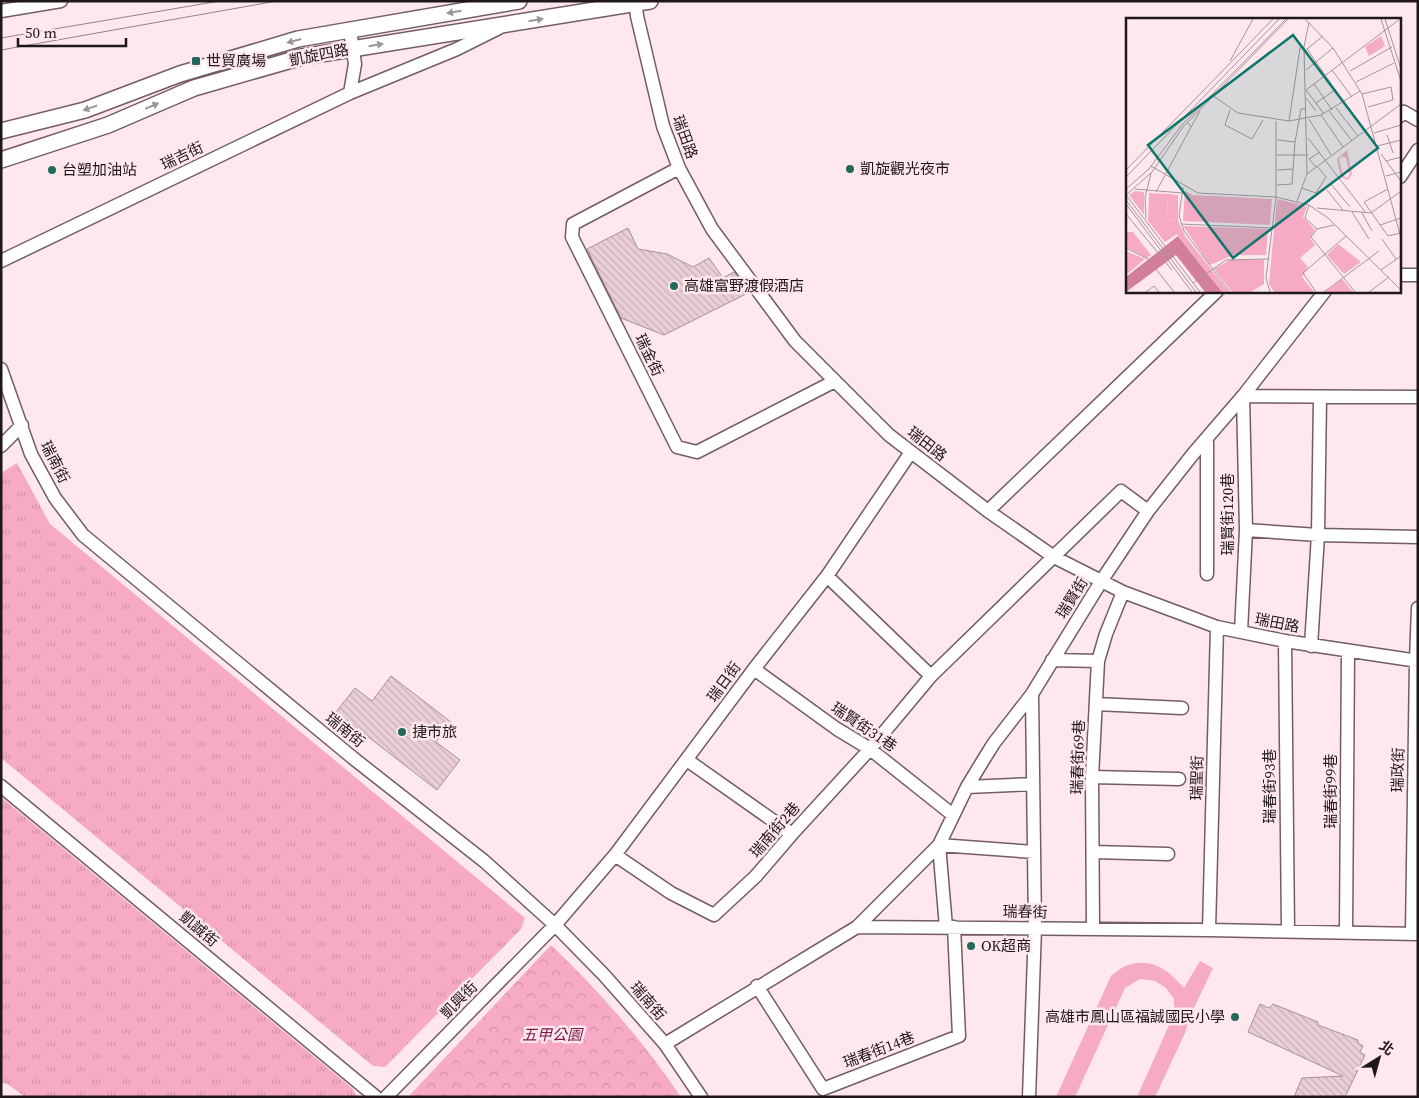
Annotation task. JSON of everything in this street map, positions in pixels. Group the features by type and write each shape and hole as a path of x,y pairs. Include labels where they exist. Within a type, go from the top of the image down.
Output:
{"street":[{"path":"1,11 61,1"},
{"name":"凱旋四路","path":"1,131 86,110 180,74 298,39 519,1"},
{"name":"凱旋四路","path":"1,160 108,125 194,88 302,57 640,2"},
{"name":"瑞田路","path":"640,2 663,126 679,168 712,229 795,342 889,435 988,511 1054,557 1123,592 1217,627 1311,646 1417,661"},
{"name":"瑞吉街","path":"1,261 350,93 458,49 505,25"},
{"path":"350,30 355,64 350,93"},
{"path":"1402,114 1404,112 1418,120"},
{"path":"1402,173 1418,150"},
{"name":"瑞金街","path":"679,168 573,224 572,237 676,448 697,452 835,381"},
{"path":"1402,275 1418,275"},
{"path":"988,511 1217,292"},
{"name":"瑞賢街","path":"858,926 939,845 967,787 994,743 1032,694 1102,580 1148,512 1243,396 1324,292"},
{"name":"瑞南街","path":"1,369 31,454 51,491 83,535 346,752 484,861 555,926 604,975 665,1044 702,1097"},
{"path":"1243,396 1320,398 1418,397"},
{"name":"瑞賢街120巷","path":"1241,632 1246,530 1243,396"},
{"path":"1311,646 1318,535 1320,398"},
{"path":"1,446 22,425"},
{"path":"1207,438 1207,574"},
{"name":"瑞日街","path":"555,926 615,855 754,669 827,576 911,452"},
{"name":"瑞南街2巷","path":"615,855 672,893 714,915 756,876 870,749 931,676 1121,491 1148,512"},
{"path":"1246,530 1318,535 1418,537"},
{"path":"827,576 931,676"},
{"name":"瑞春街69巷","path":"1093,929 1092,777 1098,661 1106,634 1123,592"},
{"name":"瑞政街","path":"1415,933 1418,608"},
{"name":"瑞聖街","path":"1209,930 1217,627"},
{"name":"瑞春街93巷","path":"1285,641 1288,931"},
{"name":"瑞春街99巷","path":"1346,932 1348,651"},
{"path":"1052,660 1098,661"},
{"name":"瑞賢街31巷","path":"754,669 837,729 870,749 953,816"},
{"path":"1029,1097 1035,928 1032,694"},
{"path":"1096,704 1182,708"},
{"path":"687,760 792,834"},
{"path":"1092,777 1179,779"},
{"path":"967,787 1033,784"},
{"name":"凱誠街","path":"1,786 376,1097"},
{"path":"950,927 939,845 1034,852"},
{"path":"1093,852 1168,854"},
{"name":"凱興街","path":"386,1097 555,926"},
{"path":"665,1044 858,926"},
{"name":"瑞春街","path":"858,926 1415,933"},
{"name":"瑞春街14巷","path":"757,986 823,1089 959,1036 950,927"}],"green space":[{"path":"17,463 50,524 525,918 521,929 385,1067 373,1066 1,758 1,473"},
{"path":"1,797 352,1088 357,1097 25,1097 9,1085 1,1082"},
{"name":"五甲公園","path":"551,945 620,1018 681,1097 408,1097"},
{"path":"1200,961 1213,968 1155,1097 1137,1097 1174,1014 1174,999 1166,988 1155,981 1140,979 1125,988 1075,1097 1056,1097 1111,976 1128,965 1137,963 1153,964 1166,971 1184,988"}],"building":[{"name":"高雄富野渡假酒店","path":"628,228 638,249 667,254 693,267 709,258 723,278 734,272 748,293 664,335 621,318 587,249"},
{"name":"捷市旅","path":"391,676 451,722 436,742 460,760 437,790 336,712 355,688 372,701"},
{"path":"1260,1004 1269,1008 1273,1004 1318,1022 1318,1025 1358,1040 1358,1043 1363,1046 1360,1052 1365,1055 1345,1097 1294,1097 1302,1078 1343,1076 1248,1032"}],"tram line":[{"path":"1,38 220,1"},
{"path":"1,50 277,1"}],"place":[{"name":"世貿廣場","path":"196,61"},
{"name":"凱旋觀光夜市","path":"850,169"},
{"name":"台塑加油站","path":"52,170"},
{"name":"高雄富野渡假酒店","path":"674,286"},
{"name":"捷市旅","path":"402,732"},
{"name":"OK超商","path":"971,946"},
{"name":"高雄市鳳山區福誠國民小學","path":"1235,1017"}]}
